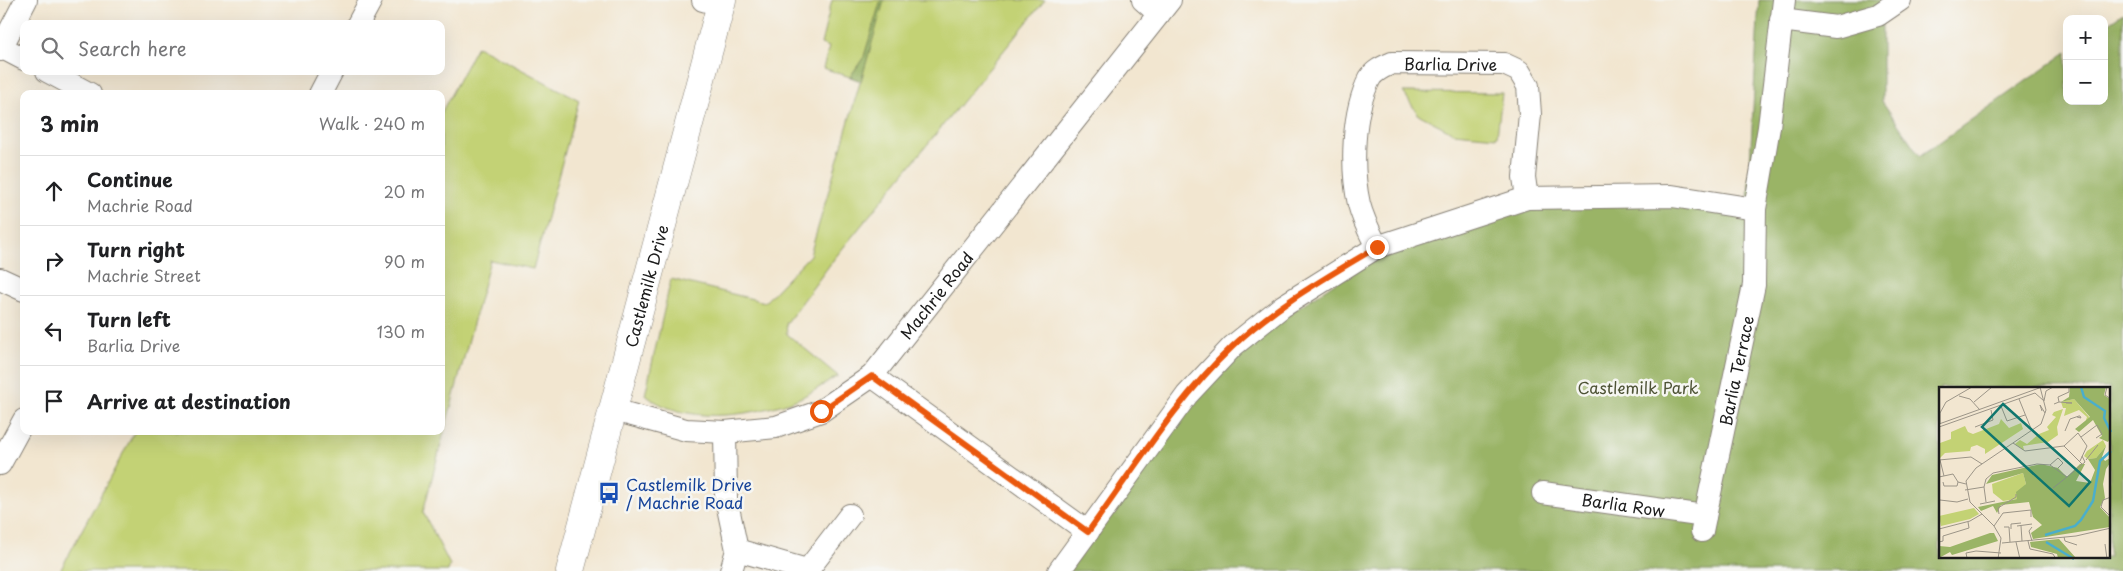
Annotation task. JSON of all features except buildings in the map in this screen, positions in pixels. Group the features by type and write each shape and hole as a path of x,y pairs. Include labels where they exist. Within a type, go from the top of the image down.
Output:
{"street":[{"path":"20,57 1,49 26,0"},
{"path":"360,20 371,0"},
{"path":"1059,571 1187,395 1233,346 1283,306 1377,247 1527,198 1672,196 1756,209 1769,127 1783,10 1836,27 1878,14 1900,0"},
{"name":"Castlemilk Drive","path":"570,571 614,410 715,2"},
{"name":"Machrie Road","path":"614,410 686,430 725,432 776,427 821,411 872,376 1157,5"},
{"name":"Barlia Drive","path":"1377,247 1366,226 1353,166 1361,105 1371,78 1379,68 1392,63 1504,64 1519,72 1528,86 1530,114 1524,177 1527,198"},
{"path":"54,75 83,90"},
{"path":"322,90 330,75"},
{"name":"Barlia Terrace","path":"1703,524 1754,285 1756,209"},
{"path":"0,279 20,288"},
{"path":"872,376 1088,532"},
{"path":"0,464 20,427"},
{"path":"725,432 726,498 734,560 807,570 850,515"},
{"name":"Barlia Row","path":"1543,493 1703,524"}],"green space":[{"path":"832,0 881,0 864,57 850,77 823,68 829,47 821,44"},
{"path":"881,0 884,0 861,81 850,77 864,57"},
{"path":"884,0 1045,0 834,259 786,324 787,334 838,376 796,400 754,411 716,415 697,414 678,411 661,405 645,395 671,279 765,302 810,255"},
{"name":"Castlemilk Park","path":"1759,0 1882,0 1882,101 1920,156 2063,55 2063,105 2108,105 2108,23 2123,13 2123,571 1067,571 1195,394 1239,347 1378,254 1524,204 1748,199"},
{"path":"477,46 579,100 533,269 490,260 445,429 445,106"},
{"path":"1403,92 1502,93 1497,137 1454,133 1418,114"},
{"path":"133,435 443,435 423,512 450,565 448,571 60,571"}],"place":[{"name":"Castlemilk Drive / Machrie Road","path":"609,493"}],"route":[{"path":"821,411 872,376 1088,532 1187,395 1233,346 1283,306 1377,247"}]}
